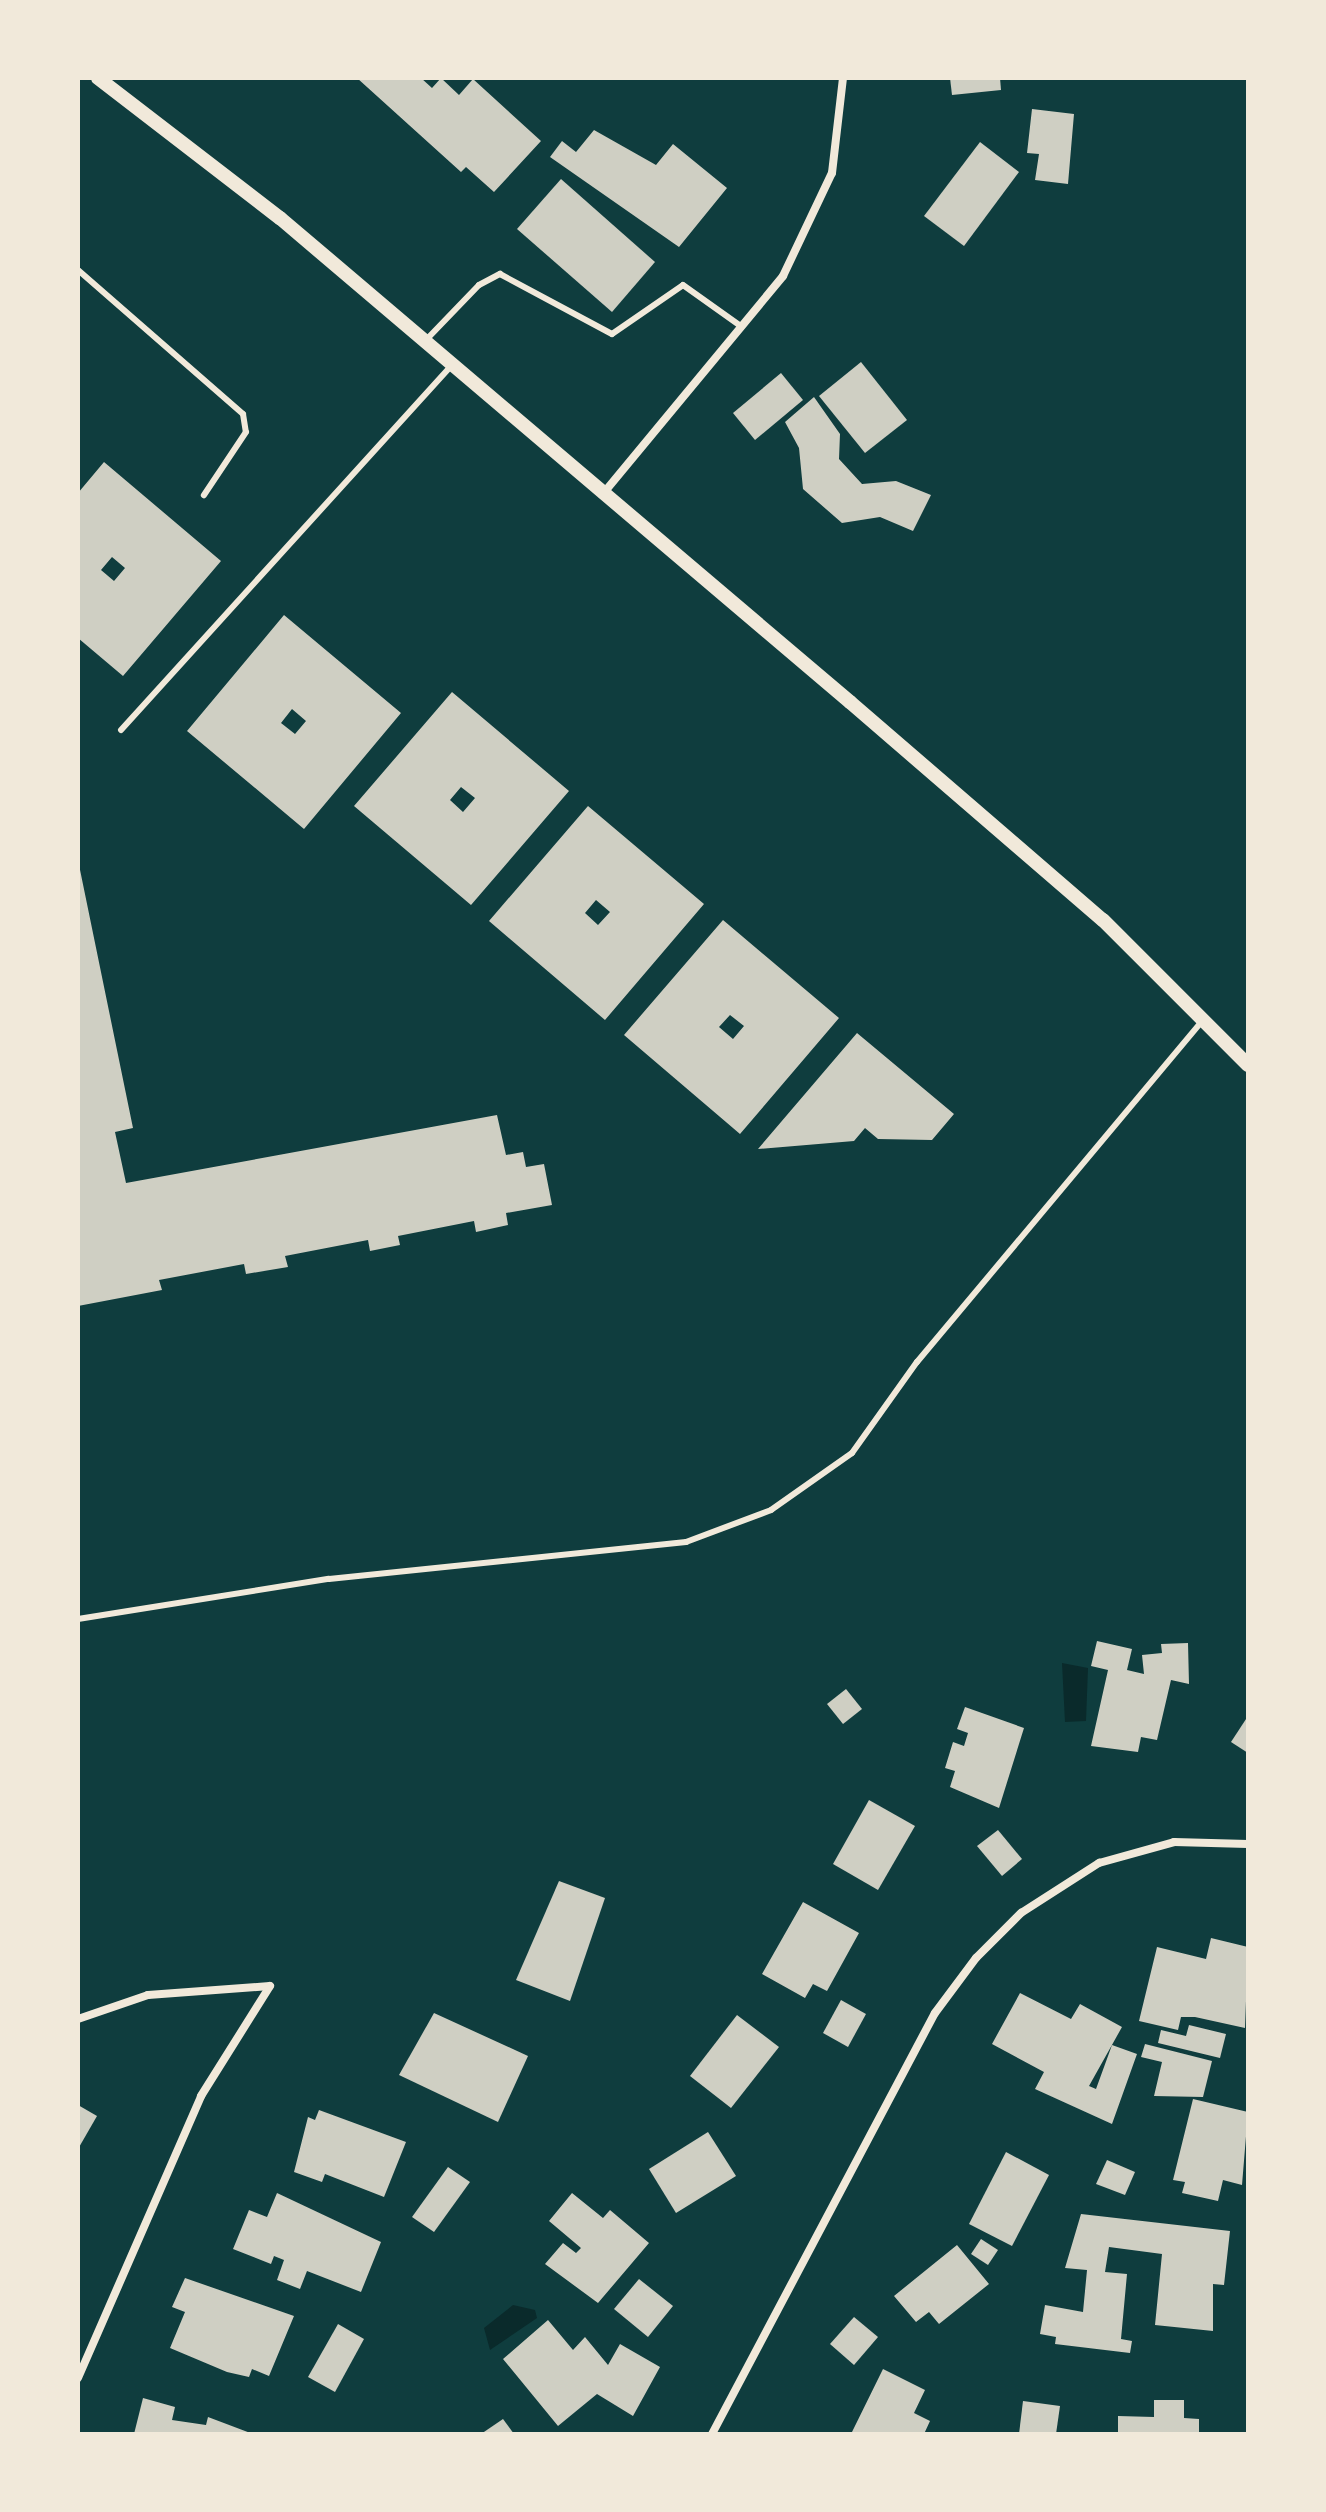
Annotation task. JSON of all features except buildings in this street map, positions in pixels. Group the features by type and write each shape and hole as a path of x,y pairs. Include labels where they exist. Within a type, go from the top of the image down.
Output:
{"street":[{"path":"98,78 280,218 601,496 1091,910 1205,1017 1248,1065"},
{"path":"601,496 742,327 812,225 841,131 843,78"},
{"path":"712,2434 935,2013 976,1958 1021,1913 1099,1863 1174,1842 1248,1844"},
{"path":"78,2019 148,1995 270,1986 201,2096 78,2378"}],"lane":[{"path":"78,270 243,414 246,432 204,495"},
{"path":"424,343 479,285 500,274 612,334 683,285 742,327"},
{"path":"121,730 451,366"},
{"path":"78,1619 329,1579 673,1544 771,1510 852,1453 917,1362 1205,1017"}],"water":[{"path":"1062,1663 1088,1668 1086,1721 1065,1722"},
{"path":"513,2305 535,2310 537,2318 490,2350 484,2328"}]}
